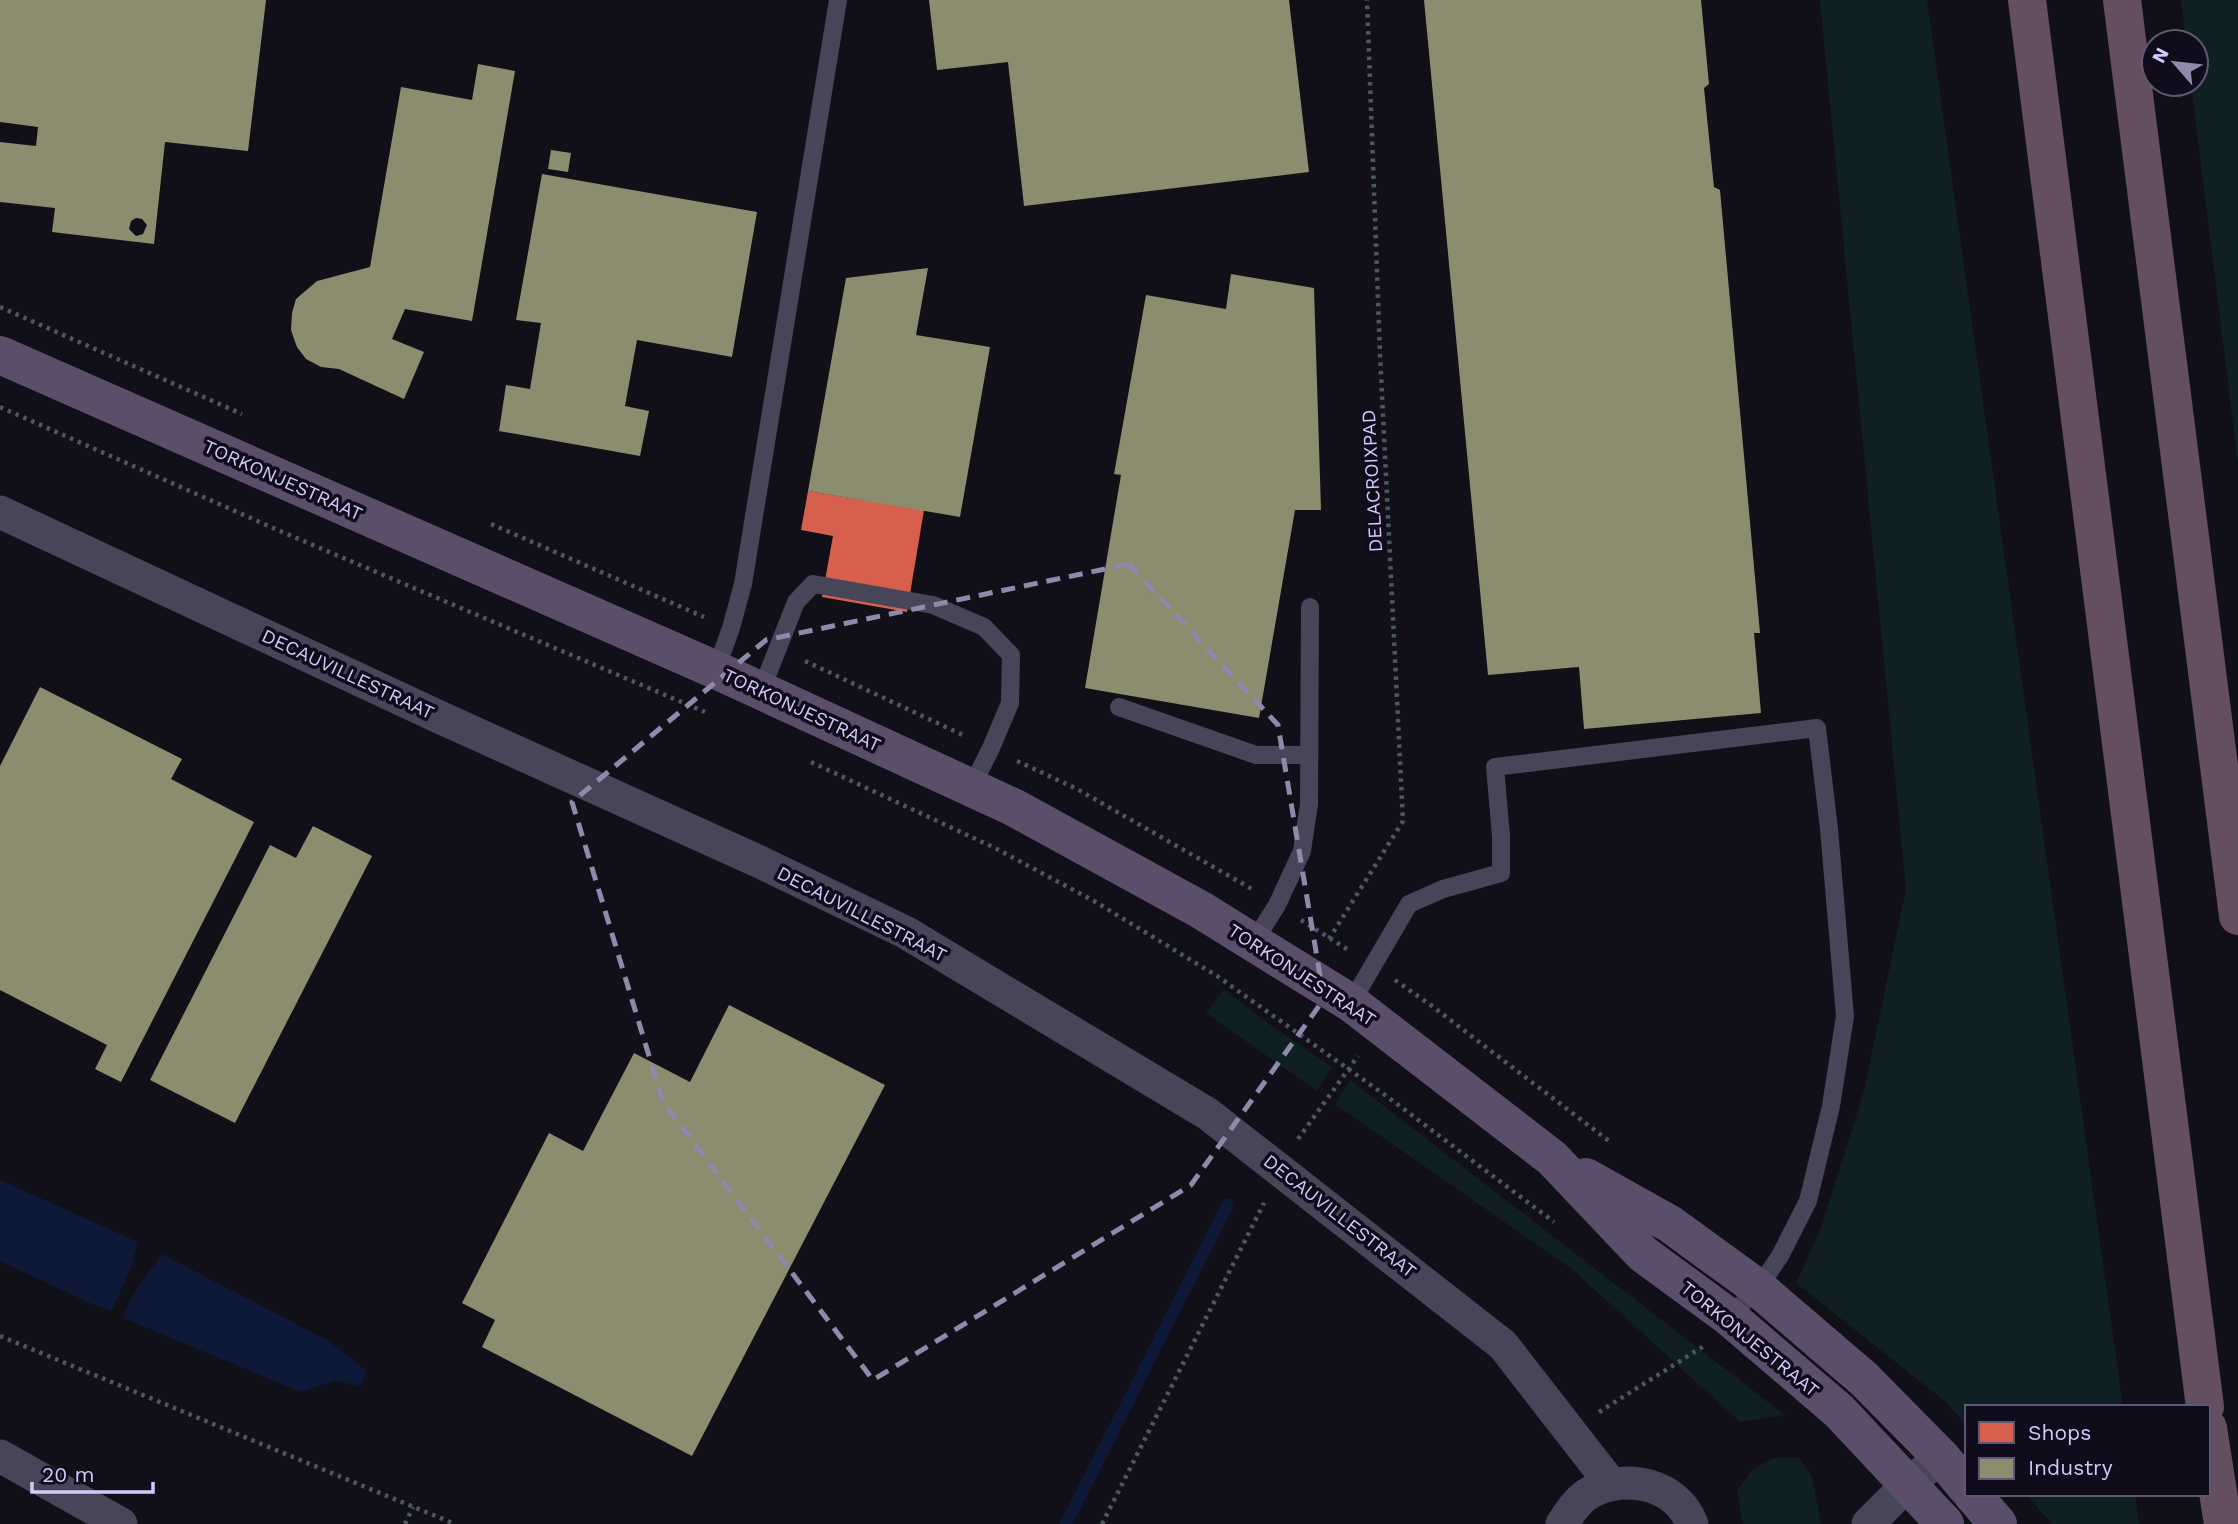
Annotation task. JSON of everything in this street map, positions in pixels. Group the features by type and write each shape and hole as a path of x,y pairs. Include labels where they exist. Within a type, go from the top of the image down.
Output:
{"highway":[{"path":"2027,0 2205,1405"},
{"path":"2122,0 2238,916"},
{"path":"2210,1441 2223,1524"}],"main road":[{"name":"TORKONJESTRAAT","path":"0,355 716,670 1013,807 1116,862 1351,1003 1552,1158 1670,1224 1758,1288 1864,1379 1941,1457 1965,1485"},
{"name":"TORKONJESTRAAT","path":"1552,1158 1717,1331 1839,1411 1945,1524"}],"street":[{"name":"DECAUVILLESTRAAT","path":"0,512 437,716 760,862 905,932 1208,1114 1503,1345 1611,1484"},
{"path":"0,1456 121,1524"},
{"path":"1868,1524 1941,1457"},
{"path":"1562,1524 1572,1508 1589,1493 1611,1484 1634,1482 1656,1487 1675,1500 1692,1524"}],"lane":[{"path":"716,670 743,584 838,0"},
{"path":"761,691 796,602 813,584 933,605 984,627 1011,655 1010,703 971,788"},
{"path":"1253,943 1277,905 1302,851 1309,804 1310,607"},
{"path":"1119,707 1256,755 1309,755"},
{"path":"1351,1003 1409,904 1443,889 1501,873 1495,767 1817,728 1829,829 1845,1016 1831,1105 1808,1200 1780,1256 1758,1288 1717,1331"}],"path":[{"name":"DELACROIXPAD","path":"1329,938 1403,821 1380,354 1367,0"},
{"path":"0,407 319,548 706,713"},
{"path":"806,759 995,848 1094,901 1217,976 1348,1069 1302,1134"},
{"path":"1102,1524 1281,1170"},
{"path":"1569,1430 1717,1331"},
{"path":"0,1336 455,1524"},
{"path":"405,1524 413,1507"}],"highlighted area":[{"path":"1129,564 1278,725 1324,999 1191,1185 873,1380 663,1102 572,802 766,640"}],"shaded area":[{"path":"1820,0 1927,0 2123,1405 1965,1405 1965,1424 1946,1402 1796,1283 1821,1228 1864,1091 1906,889"},
{"path":"2181,0 2238,0 2238,464 2193,98 2210,98 2210,28 2184,28"},
{"path":"1224,989 1266,1022 1332,1067 1317,1091 1206,1013"},
{"path":"1350,1080 1785,1415 1740,1422 1572,1269 1335,1104"},
{"path":"1773,1458 1799,1458 1812,1477 1821,1524 1743,1524 1737,1490 1754,1468"},
{"path":"2028,1496 2135,1496 2139,1524 2052,1524"}],"water":[{"path":"0,1180 138,1242 112,1311 0,1261"},
{"path":"162,1254 329,1341 367,1371 360,1387 335,1380 301,1392 123,1318 132,1295"}],"building: Shops":[{"path":"808,491 924,510 907,612 822,597 833,536 801,530"}],"building: Industry":[{"path":"0,0 266,0 248,151 165,142 154,244 52,232 55,208 0,202 0,142 36,146 38,127 0,122","holes":["142,219 147,225 143,234 136,236 129,229 131,221"]},
{"path":"929,0 1289,0 1309,172 1024,206 1008,62 937,70"},
{"path":"1424,0 1701,0 1709,84 1704,88 1714,187 1720,190 1760,633 1754,633 1761,713 1584,729 1579,667 1488,675"},
{"path":"478,64 515,71 472,321 405,309 392,339 424,352 404,399 339,369 321,367 306,359 297,347 291,330 292,313 296,299 317,281 370,267 401,87 472,100"},
{"path":"551,150 571,153 568,172 548,169"},
{"path":"542,174 757,212 732,357 637,340 625,406 649,411 640,456 499,431 506,385 530,389 541,323 516,320"},
{"path":"928,268 916,335 990,347 960,517 808,491 846,278"},
{"path":"1231,274 1314,288 1321,510 1295,510 1259,718 1085,688 1121,475 1114,474 1146,295 1226,309"},
{"path":"40,687 182,759 171,779 254,822 121,1082 95,1069 107,1045 0,990 0,766"},
{"path":"313,826 372,856 235,1123 150,1080 270,845 296,858"},
{"path":"729,1005 885,1085 692,1456 482,1347 495,1320 462,1303 549,1133 583,1151 634,1053 690,1082"}],"waterway":[{"path":"1066,1524 1228,1204"}]}
